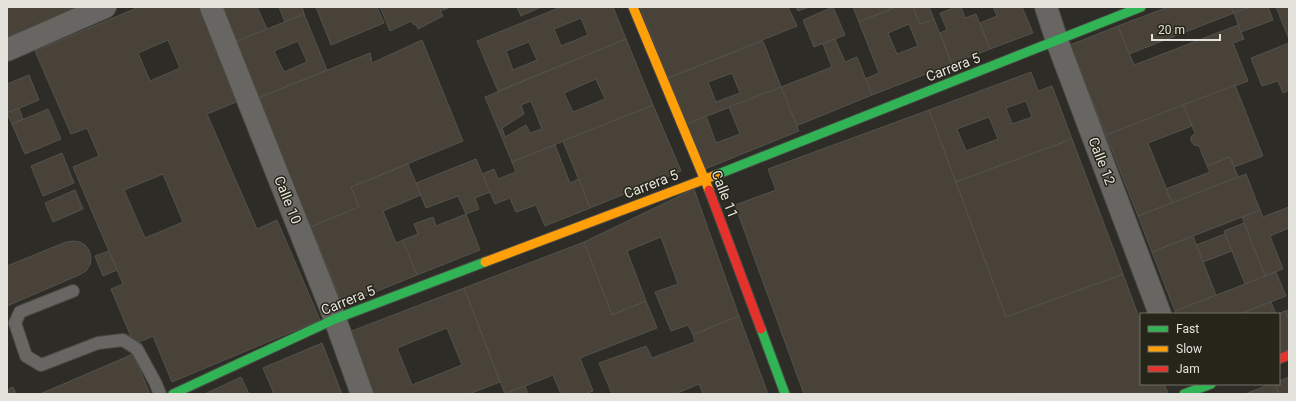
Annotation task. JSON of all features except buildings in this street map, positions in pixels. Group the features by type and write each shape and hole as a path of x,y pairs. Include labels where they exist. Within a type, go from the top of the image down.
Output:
{"street":[{"path":"7,50 105,7"},
{"name":"Calle 10","path":"211,7 362,394"},
{"name":"Calle 11","path":"633,7 705,179 785,394"},
{"name":"Calle 12","path":"1046,7 1057,41 1160,313"},
{"name":"Carrera 5","path":"173,394 334,319 705,179 1138,8"},
{"path":"1187,391 1208,385"}],"lane":[{"path":"73,290 20,312 15,323 26,356 41,365 98,343 123,340 137,349 160,394"}],"traffic: fast":[{"path":"716,175 1141,7"},
{"path":"173,394 335,319 485,262"},
{"path":"761,329 785,394"},
{"path":"1184,394 1208,385"}],"traffic: slow":[{"path":"633,7 709,190"},
{"path":"485,262 716,175"}],"traffic: jam":[{"path":"709,190 761,329"},
{"path":"1280,359 1289,355"}]}
